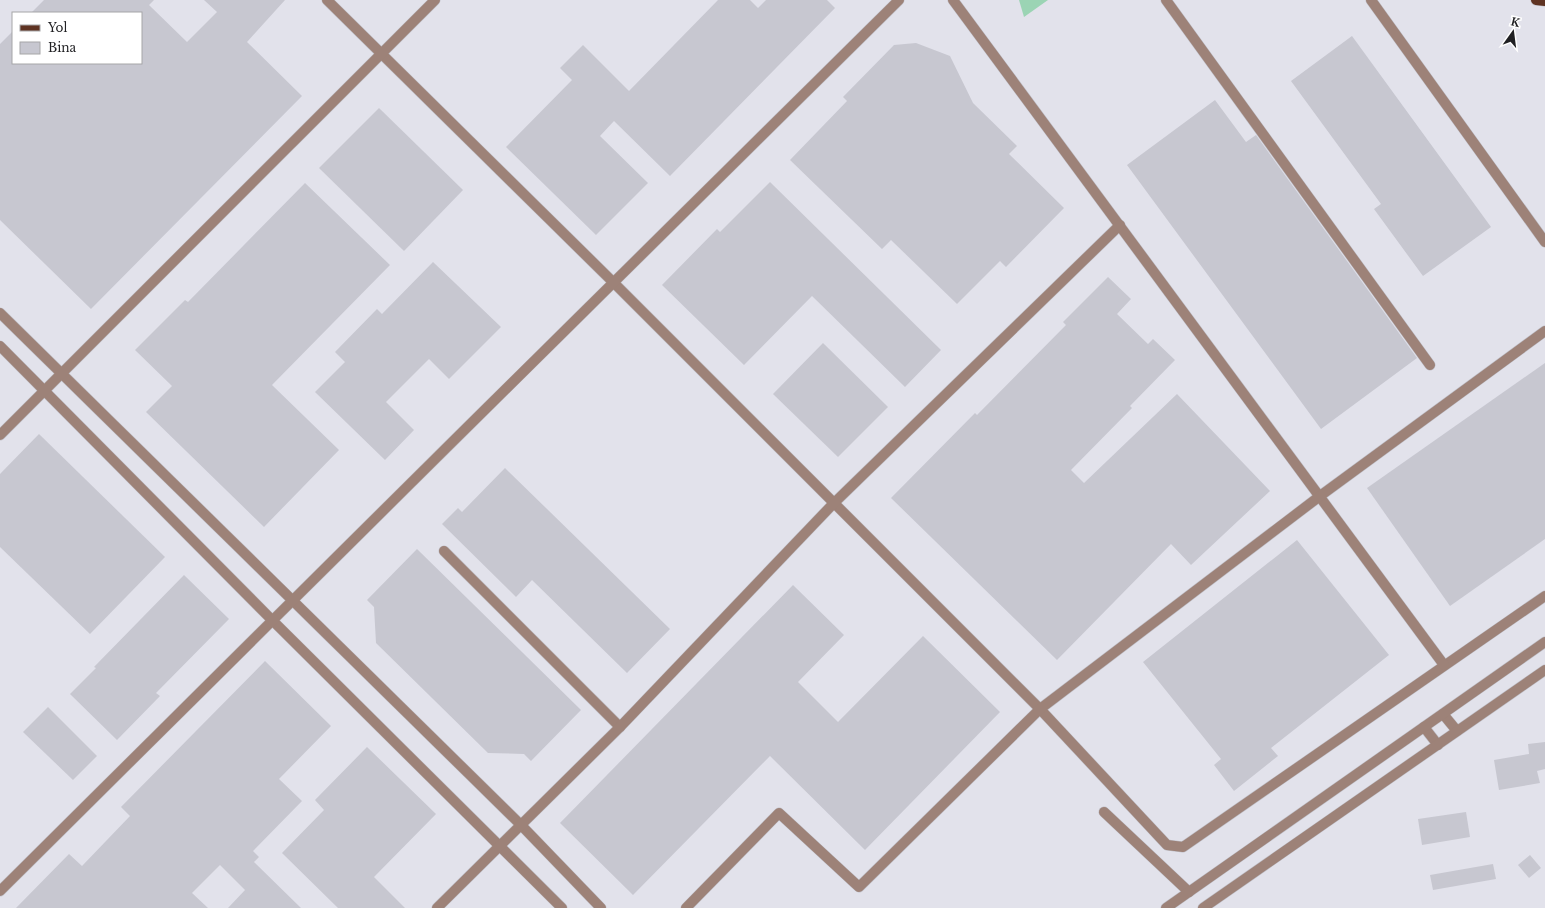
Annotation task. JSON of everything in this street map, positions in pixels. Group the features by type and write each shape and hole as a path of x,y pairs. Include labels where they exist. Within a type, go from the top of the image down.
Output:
{"main road":[{"path":"1536,0 1545,1"}],"street":[{"path":"327,0 615,284 833,504 1040,709 1167,845 1183,847 1545,596"},
{"path":"0,435 435,0"},
{"path":"0,891 271,619 615,284 899,0"},
{"path":"953,0 1444,665"},
{"path":"1166,0 1430,365"},
{"path":"1371,0 1545,242"},
{"path":"437,908 620,727 833,504 1120,225"},
{"path":"0,313 291,601 521,825 601,908"},
{"path":"686,908 779,813 860,887 1040,709 1320,496 1545,331"},
{"path":"0,346 271,619 562,908"},
{"path":"444,551 620,727"},
{"path":"1166,908 1545,642"},
{"path":"1203,908 1545,670"},
{"path":"1443,714 1457,731"},
{"path":"1424,727 1438,744"},
{"path":"1104,812 1189,892"}],"green space":[{"path":"1019,0 1048,0 1024,17"}],"building":[{"path":"44,0 154,0 149,5 187,42 217,12 204,0 285,0 247,42 302,96 91,309 0,220 0,44 12,32 12,64 142,64 142,12 32,12"},
{"path":"718,0 750,0 758,8 766,0 827,0 835,8 670,176 614,121 600,136 648,183 596,235 506,147 572,80 560,68 583,45 629,91"},
{"path":"1352,36 1491,227 1423,276 1374,209 1381,204 1291,81"},
{"path":"916,43 950,56 973,103 1017,146 1009,154 1064,208 1006,267 1000,261 957,304 891,240 882,249 790,160 847,101 843,97 894,45"},
{"path":"1215,100 1246,142 1256,135 1417,358 1321,429 1127,165"},
{"path":"379,108 463,190 404,251 319,168"},
{"path":"770,182 941,350 905,387 812,296 744,365 662,285 717,229 720,232"},
{"path":"305,183 390,265 272,385 339,450 264,527 146,412 172,386 135,350 185,300 188,302"},
{"path":"433,262 501,327 449,379 429,359 386,402 414,430 385,460 315,392 345,362 335,352 377,309 382,314"},
{"path":"1108,277 1131,299 1117,314 1148,344 1153,339 1175,360 1130,406 1132,408 1071,470 1084,483 1177,394 1270,491 1191,565 1171,544 1057,660 891,498 975,413 977,415 1066,325 1063,322"},
{"path":"823,343 888,407 838,457 773,394"},
{"path":"1545,363 1545,539 1450,606 1367,488"},
{"path":"39,434 165,557 90,634 0,547 0,474"},
{"path":"505,468 670,629 627,673 532,580 516,597 442,524 458,508 462,512"},
{"path":"1297,540 1389,655 1271,748 1278,756 1234,791 1214,765 1221,759 1143,662"},
{"path":"417,549 581,710 531,761 524,754 488,753 376,643 374,607 367,600"},
{"path":"184,575 229,619 156,693 160,696 117,740 70,694 96,668 94,667"},
{"path":"793,585 844,635 798,682 838,722 923,636 1000,712 865,850 770,756 633,895 560,823"},
{"path":"265,661 331,726 279,779 302,801 253,851 259,857 254,862 301,908 228,908 245,890 220,865 192,893 208,908 16,908 69,854 82,866 130,816 121,807"},
{"path":"48,707 97,756 73,780 23,732"},
{"path":"1545,742 1545,769 1537,771 1540,783 1499,790 1494,760 1529,754 1528,744"},
{"path":"367,747 436,814 374,877 405,908 338,908 282,853 324,810 315,800"},
{"path":"1466,812 1470,837 1422,845 1418,819"},
{"path":"1530,855 1541,868 1529,878 1518,865"},
{"path":"1493,864 1496,879 1433,890 1430,875"}]}
